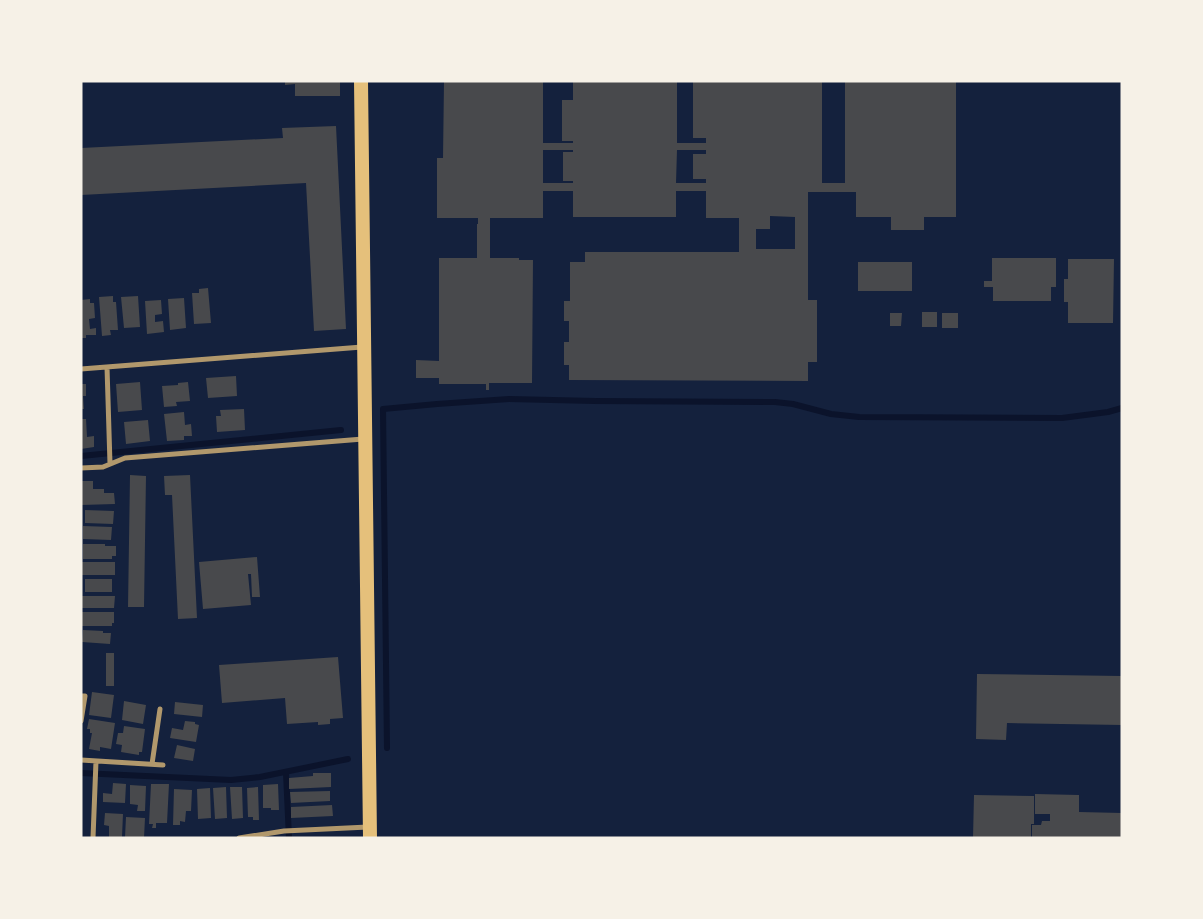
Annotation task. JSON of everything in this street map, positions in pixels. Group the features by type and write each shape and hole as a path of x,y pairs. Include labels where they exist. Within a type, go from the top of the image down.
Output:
{"highway":[{"path":"361,81 370,832"}],"street":[{"path":"81,369 364,347"},
{"path":"107,367 110,464"},
{"path":"81,468 104,467 125,458 364,439"},
{"path":"81,696 85,696 81,721"},
{"path":"152,764 160,709"},
{"path":"81,760 164,765"},
{"path":"93,838 96,761"},
{"path":"240,838 295,830 370,832"}],"building":[{"path":"285,81 340,81 340,96 295,96 295,84 285,85"},
{"path":"444,81 543,81 543,143 573,143 573,141 562,141 562,100 573,100 573,81 677,81 677,143 706,143 706,138 693,138 693,81 822,81 822,183 845,183 845,81 956,81 956,217 924,217 924,230 891,230 891,217 856,217 856,192 808,192 808,300 817,300 817,362 808,362 808,381 569,380 569,365 564,365 564,342 569,342 569,321 564,321 564,301 570,301 570,262 585,262 585,252 739,252 739,218 706,218 706,191 676,191 676,217 573,217 573,191 543,191 543,218 490,218 490,258 533,260 532,383 489,383 489,390 486,390 486,384 439,384 439,378 416,378 416,360 439,361 439,258 477,258 478,218 437,218 437,158 443,158","holes":["543,150 573,150 573,152 563,152 563,181 573,181 573,183 543,183","677,150 706,150 706,154 693,154 693,179 706,179 706,183 676,183","770,216 795,217 795,249 756,249 756,229 770,229"]},
{"path":"336,126 346,329 314,331 306,183 81,195 81,148 283,138 282,128"},
{"path":"992,258 1056,258 1056,287 1051,287 1051,301 993,301 993,287 984,287 984,281 992,281"},
{"path":"1068,259 1114,259 1113,323 1068,323 1068,302 1064,302 1064,279 1068,279"},
{"path":"858,262 912,262 912,291 858,291"},
{"path":"208,288 211,323 194,324 192,293 199,293 199,289"},
{"path":"113,296 113,302 116,302 118,330 110,330 111,335 102,336 99,297"},
{"path":"138,296 140,327 124,328 121,297"},
{"path":"184,298 186,328 170,330 168,299"},
{"path":"90,299 90,303 94,303 95,318 89,319 90,329 96,328 96,335 86,335 86,338 81,338 81,300"},
{"path":"161,300 162,314 155,315 155,322 163,321 164,332 147,334 145,301"},
{"path":"922,312 937,312 937,327 922,327"},
{"path":"890,313 902,313 901,326 890,326"},
{"path":"942,313 958,313 958,328 942,328"},
{"path":"236,376 237,396 208,398 206,378"},
{"path":"140,382 142,410 118,412 116,384"},
{"path":"188,382 190,401 176,402 177,406 164,407 162,386"},
{"path":"81,384 86,384 86,396 83,396 84,409 81,409"},
{"path":"244,409 245,430 217,432 216,416 221,416 220,410"},
{"path":"184,412 185,425 191,424 192,436 184,436 184,440 167,441 164,414"},
{"path":"81,419 86,419 87,437 94,436 94,447 81,449"},
{"path":"148,420 150,441 126,444 124,422"},
{"path":"130,475 146,476 144,607 128,607"},
{"path":"190,475 197,618 178,619 172,495 165,495 164,476"},
{"path":"81,481 93,481 93,489 104,489 104,493 114,493 115,504 81,505"},
{"path":"85,510 114,511 113,524 85,523"},
{"path":"83,526 112,527 111,540 83,539"},
{"path":"83,544 116,546 116,556 112,556 112,559 83,559"},
{"path":"257,557 260,597 252,597 251,574 248,574 251,605 203,609 199,562"},
{"path":"81,562 115,562 115,575 82,575"},
{"path":"85,579 112,579 112,592 85,592"},
{"path":"82,596 115,596 114,608 82,608"},
{"path":"81,612 114,612 114,623 112,623 112,626 81,626"},
{"path":"83,630 111,633 110,644 82,642"},
{"path":"106,653 114,653 114,686 106,686"},
{"path":"338,657 343,718 330,719 330,724 318,725 318,722 287,724 285,698 222,703 219,665"},
{"path":"977,674 1122,676 1122,725 1007,723 1006,740 976,739"},
{"path":"92,692 114,695 111,718 89,715"},
{"path":"124,701 146,705 143,724 122,720"},
{"path":"175,702 203,705 202,717 174,714"},
{"path":"89,719 115,723 111,749 100,747 100,751 89,749 92,733 90,733 90,729 87,729"},
{"path":"185,721 195,722 195,724 199,725 196,742 170,738 172,728 183,730"},
{"path":"124,726 145,729 142,752 139,752 139,755 121,752 122,745 116,744 118,733 123,733"},
{"path":"177,745 195,749 193,761 174,758"},
{"path":"313,773 331,773 331,787 289,789 289,778 313,776"},
{"path":"113,783 126,784 125,803 103,802 103,793 112,794"},
{"path":"151,784 169,784 167,823 156,823 156,828 152,828 153,824 149,824"},
{"path":"278,784 279,810 263,808 263,785"},
{"path":"130,785 146,786 145,811 137,811 138,805 130,804"},
{"path":"226,787 227,818 215,819 213,788"},
{"path":"230,787 242,787 243,818 232,819"},
{"path":"258,787 259,820 253,820 253,817 248,817 247,788"},
{"path":"210,788 211,818 198,819 197,789"},
{"path":"174,789 192,790 191,811 186,811 185,822 180,821 180,825 173,825"},
{"path":"330,791 330,801 291,803 290,792"},
{"path":"1035,794 1079,795 1079,812 1122,813 1122,838 1032,838 1032,825 1041,825 1042,821 1050,821 1050,814 1035,814"},
{"path":"974,795 1034,796 1034,824 1031,824 1031,838 973,838"},
{"path":"332,805 333,816 291,818 291,807"},
{"path":"105,813 123,814 122,837 109,837 109,826 104,825"},
{"path":"126,817 145,818 144,838 125,837"}],"waterway":[{"path":"387,748 383,409 509,399 775,402 793,404 831,414 859,417 1062,418 1108,412 1122,408"},
{"path":"81,456 341,430"},
{"path":"81,773 231,780 260,777 348,759"},
{"path":"286,772 289,838"}]}
